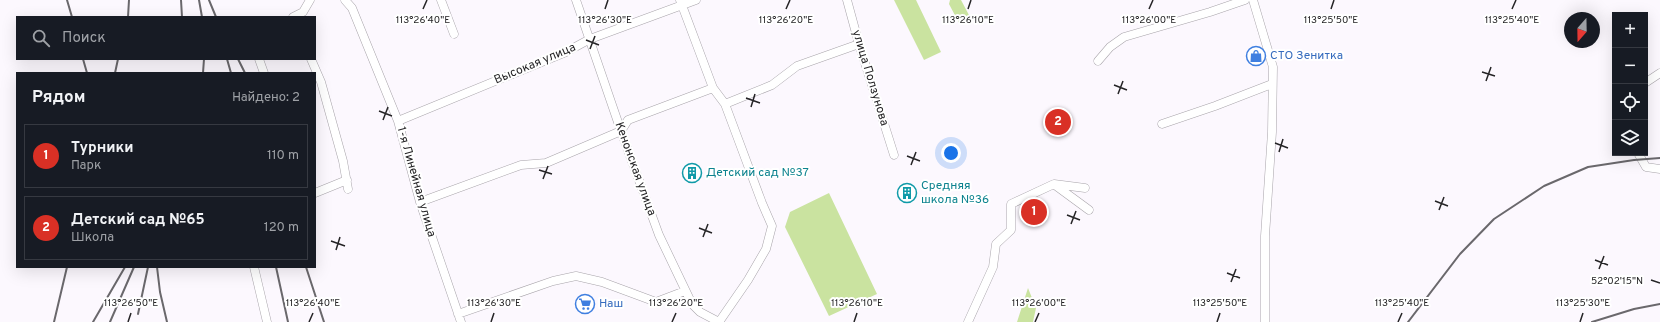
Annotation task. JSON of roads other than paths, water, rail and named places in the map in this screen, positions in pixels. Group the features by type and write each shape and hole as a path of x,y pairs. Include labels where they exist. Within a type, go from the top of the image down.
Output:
{"street":[{"path":"303,14 310,0"},
{"name":"1-я Линейная улица","path":"345,0 352,8 398,121 420,202 460,318"},
{"path":"441,0 454,34"},
{"name":"Кенонская улица","path":"576,0 659,235 685,291 696,309 719,322"},
{"name":"Высокая улица","path":"398,121 566,52 590,39 681,2 696,0"},
{"name":"улица Ползунова","path":"847,0 858,44 894,155"},
{"path":"1098,61 1110,47 1124,37 1210,12 1245,0"},
{"path":"1253,0 1272,67 1272,132 1265,229 1264,322"},
{"path":"681,2 713,88 725,104 772,226 766,249 748,280 719,322"},
{"path":"725,104 772,85 797,66 858,44"},
{"path":"259,60 264,72"},
{"path":"311,60 321,82 343,161 348,189"},
{"path":"1648,81 1660,73"},
{"path":"1162,124 1272,84"},
{"path":"420,202 521,165 546,163 621,131 628,120 713,88"},
{"path":"1640,156 1646,167 1660,169"},
{"path":"316,193 347,180"},
{"path":"968,322 993,267 996,244 1012,230 1011,204 1054,184 1085,188"},
{"path":"1054,184 1088,210"},
{"path":"254,268 267,322"},
{"path":"460,318 553,281 576,276 602,282 656,302 685,291"}],"railway":[{"path":"67,0 72,16"},
{"path":"128,16 129,0"},
{"path":"181,0 182,16"},
{"path":"199,0 202,16"},
{"path":"209,0 216,16"},
{"path":"83,60 87,72"},
{"path":"115,72 118,60"},
{"path":"203,72 204,60"},
{"path":"227,60 231,72"},
{"path":"238,60 244,72"},
{"path":"1408,322 1460,254 1494,219 1544,186 1588,167 1634,160 1660,158"},
{"path":"54,322 67,268"},
{"path":"93,322 124,268"},
{"path":"110,322 134,268"},
{"path":"138,314 148,268"},
{"path":"157,268 160,292 167,322"},
{"path":"276,268 288,322"},
{"path":"306,268 324,322"},
{"path":"1592,322 1634,309 1660,304"}],"place":[{"name":"СТО Зенитка","path":"1256,56"},
{"name":"Детский сад №65","path":"1058,122"},
{"name":"Детский сад №37","path":"692,173"},
{"name":"Средняя школа №36","path":"907,193"},
{"name":"Турники","path":"1034,212"},
{"name":"Наш","path":"585,304"}]}
